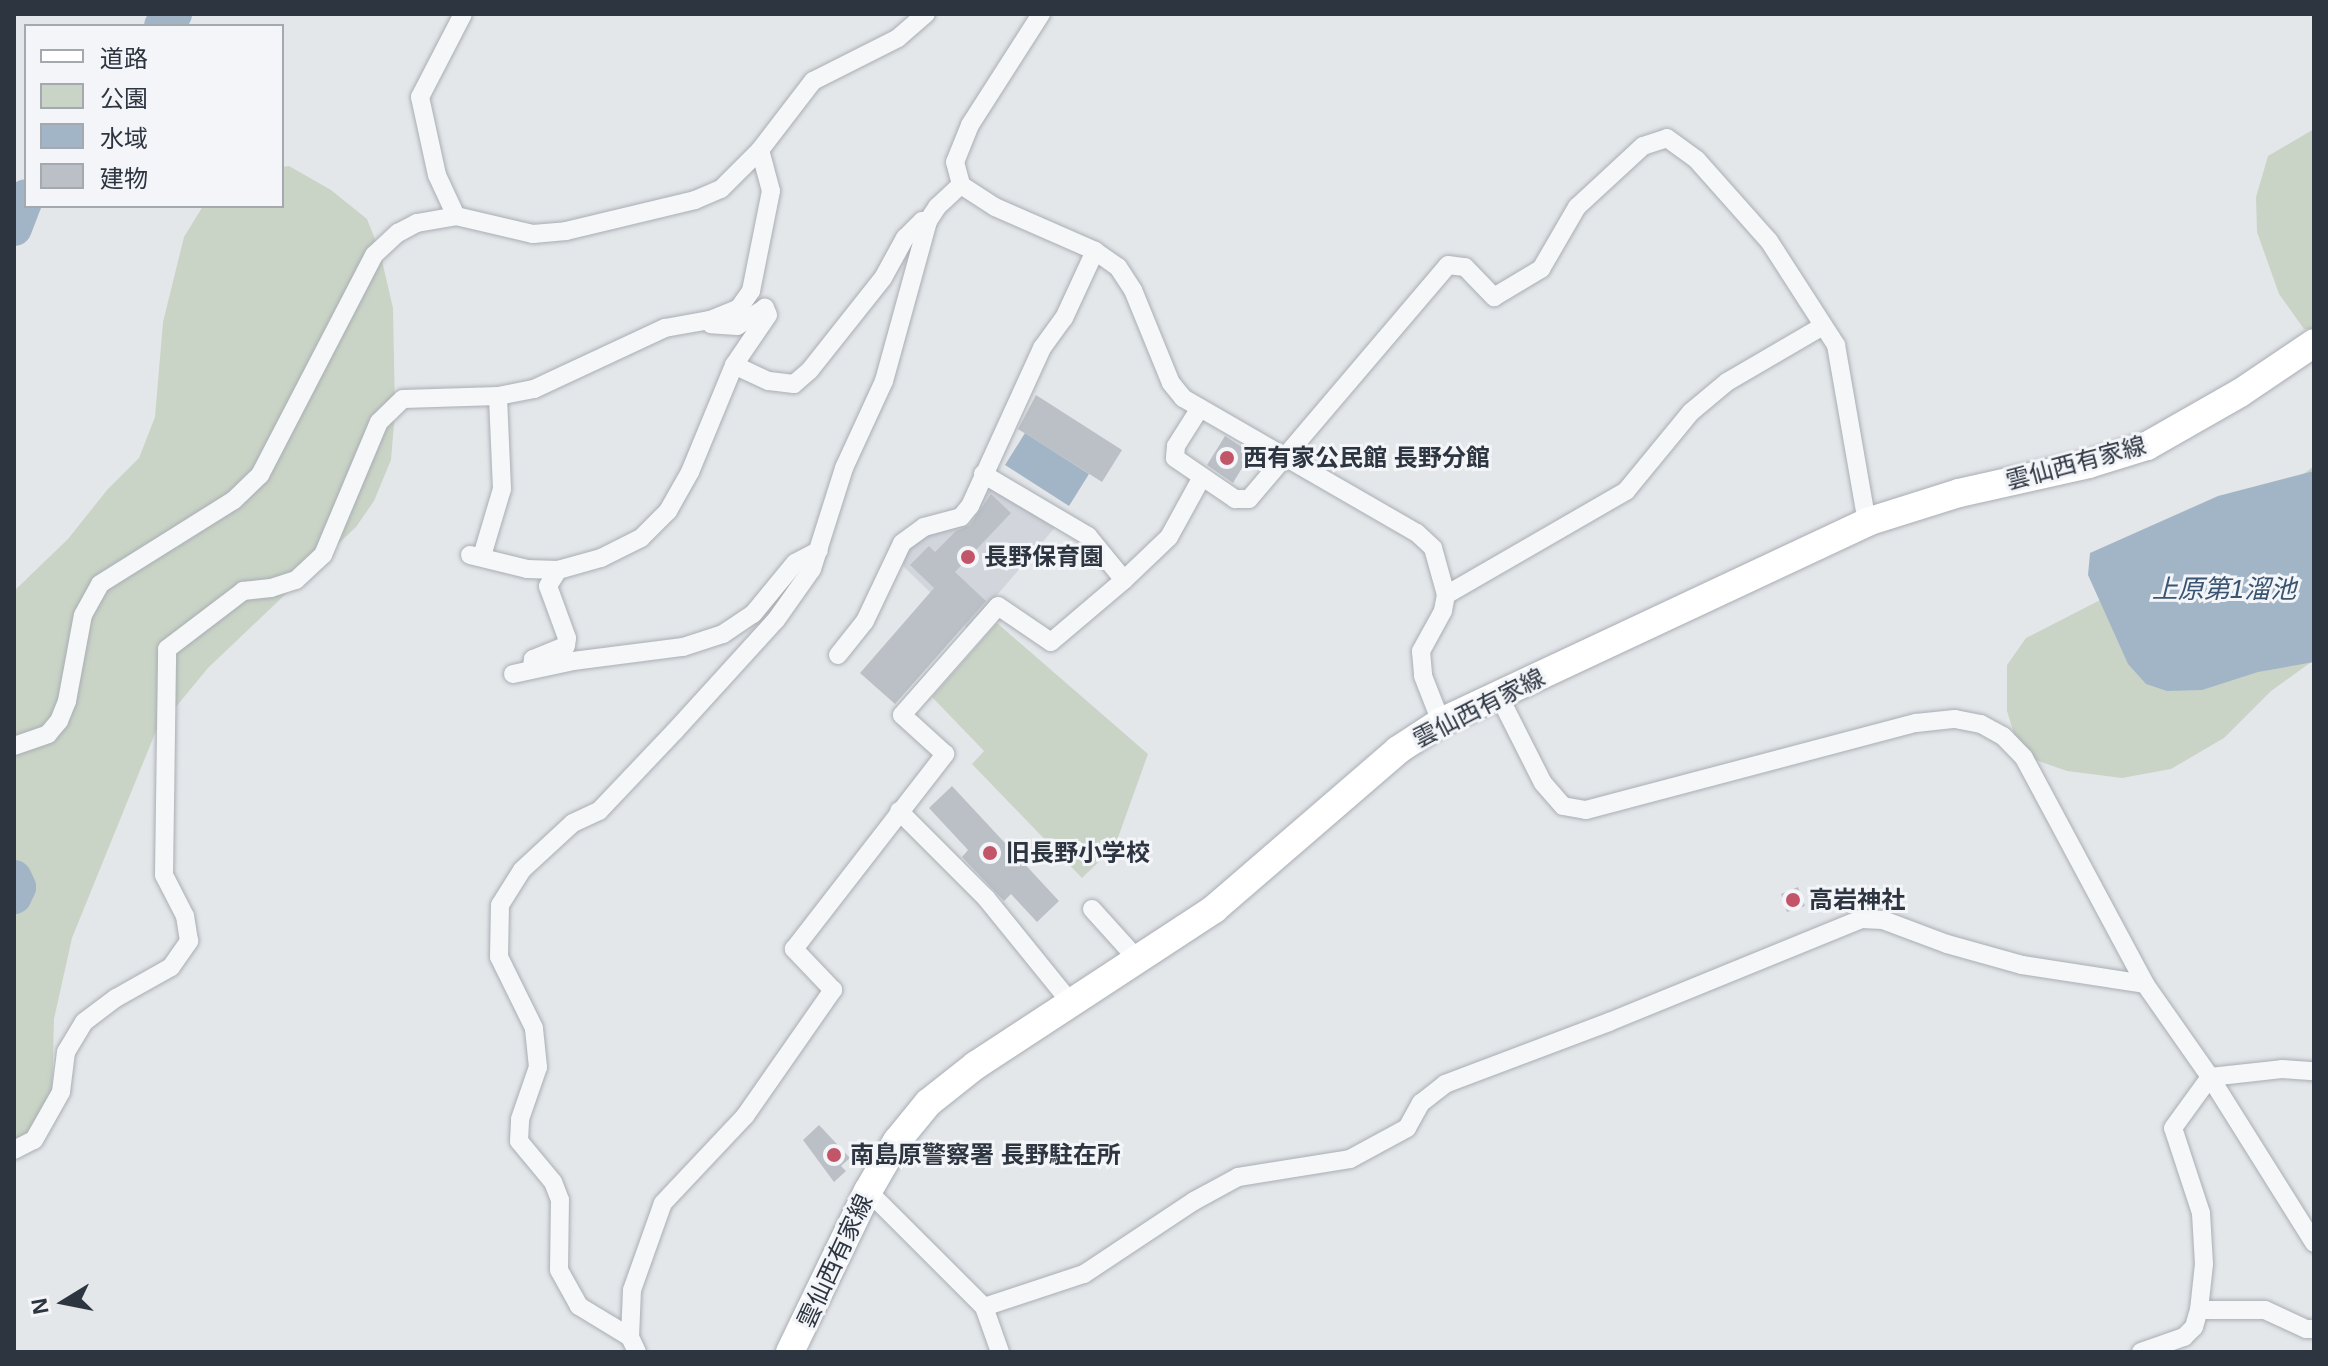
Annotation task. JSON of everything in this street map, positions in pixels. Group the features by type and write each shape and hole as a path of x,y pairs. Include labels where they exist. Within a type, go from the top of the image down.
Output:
{"main road":[{"name":"雲仙西有家線","path":"790,1352 805,1327 868,1191 897,1141 928,1103 976,1065 1214,909 1398,750 1441,722 1867,522 1959,493 2089,464 2147,446 2240,393 2314,343"}],"street":[{"path":"456,216 437,175 420,97 463,14"},
{"path":"14,746 48,734 59,721 67,701 83,615 100,584 234,500 260,475 374,255 398,233 417,223 456,216 533,234 566,231 695,200 721,189 760,150 813,81 898,38 926,14"},
{"path":"1041,14 970,125 955,162 961,185 995,207 1095,251 1118,267 1133,290 1171,383 1183,398 1417,533 1433,548 1446,595 1443,611 1421,651 1423,676 1441,722"},
{"path":"1200,408 1174,452 1179,463 1235,499 1249,499 1448,265 1465,267 1494,297 1541,269 1577,207 1643,146 1667,138 1697,160 1769,241 1836,345 1867,522"},
{"path":"14,1150 34,1140 61,1092 66,1052 84,1022 116,998 171,967 189,941 185,916 164,875 167,649 243,591 271,588 296,580 323,555 379,422 403,399 498,396 534,389 665,328 710,320 739,308 751,291 771,191 760,150"},
{"path":"634,1344 579,1306 559,1270 560,1200 553,1182 519,1141 520,1119 538,1067 534,1028 499,957 500,905 522,870 573,823 599,811 776,620 812,569 844,468 884,381 928,221 937,207 961,185"},
{"path":"734,365 769,381 794,384 810,370 883,278 905,238 922,221 928,221"},
{"path":"838,655 865,621 902,543 924,527 961,517 970,506 1042,348 1064,318 1095,251"},
{"path":"498,396 502,489 476,555 527,569 558,570 601,558 641,538 668,511 690,472 734,365 768,315 765,308 737,326 711,324 710,320"},
{"path":"1446,595 1626,491 1691,412 1727,382 1823,326"},
{"path":"983,474 1088,536 1124,580"},
{"path":"634,1344 632,1290 663,1203 745,1116 833,990 794,949 945,754 902,715 998,606 1051,642 1169,537 1202,477"},
{"path":"558,570 548,586 567,638 566,646 533,659 522,671 683,647 723,634 753,614 795,563 819,550"},
{"path":"1499,696 1543,783 1563,806 1586,810 1916,723 1955,719 1981,724 2003,736 2024,758 2145,984 2210,1077 2314,1243"},
{"path":"899,811 986,898 1071,1003"},
{"path":"1092,909 1139,961"},
{"path":"984,1307 1084,1274 1194,1201 1238,1177 1350,1159 1407,1128 1421,1103 1445,1084 1862,919 1883,920 1947,944 2022,965 2145,984"},
{"path":"2141,1352 2184,1337 2194,1327 2199,1310 2204,1264 2201,1213 2173,1128 2210,1077 2282,1069 2314,1071"},
{"path":"868,1191 984,1307 1000,1352"},
{"path":"2199,1310 2265,1310 2306,1329 2314,1329"}],"shaded area":[{"name":"長野保育園","path":"994,486 1058,524 968,629 903,566 908,548 925,535 958,524"}],"green space":[{"path":"2314,129 2314,329 2304,329 2279,294 2257,232 2256,197 2268,156"},
{"path":"289,166 331,190 367,219 380,252 393,308 395,412 391,460 374,501 356,527 208,668 156,731 72,938 54,1019 52,1097 27,1136 14,1143 14,591 68,539 107,490 139,458 155,417 163,322 184,237 202,208 284,208 284,167"},
{"path":"2314,466 2314,660 2271,691 2224,738 2171,769 2122,778 2067,771 2030,758 2015,737 2007,711 2007,665 2026,638 2215,541"},
{"path":"997,623 1148,754 1115,846 1082,878 972,764 984,751 932,697"}],"water":[{"path":"1025,433 1089,474 1069,506 1005,465"},
{"name":"上原第1溜池","path":"2314,471 2314,662 2258,672 2202,690 2167,691 2146,684 2128,664 2088,575 2090,553 2218,496"}],"building":[{"path":"1036,395 1122,450 1102,482 1018,429"},
{"name":"西有家公民館 長野分館","path":"1225,436 1251,453 1233,483 1207,465"},
{"path":"991,494 1011,513 955,572 986,601 895,704 860,673 934,588 910,565 929,546 935,552 956,531 970,525"},
{"name":"旧長野小学校","path":"952,786 1059,901 1037,922 1011,894 1004,901 962,857 968,850 929,808"},
{"name":"高岩神社","path":"1798,887 1805,906 1787,912 1781,894"},
{"name":"南島原警察署 長野駐在所","path":"819,1125 850,1158 841,1166 846,1171 834,1182 803,1140"}],"waterway":[{"path":"164,24 174,14"},
{"path":"14,228 24,202"},
{"path":"14,878 18,887 14,896"}],"place":[{"name":"西有家公民館 長野分館","path":"1227,458"},
{"name":"長野保育園","path":"968,557"},
{"name":"旧長野小学校","path":"990,853"},
{"name":"高岩神社","path":"1793,900"},
{"name":"南島原警察署 長野駐在所","path":"834,1155"}]}
